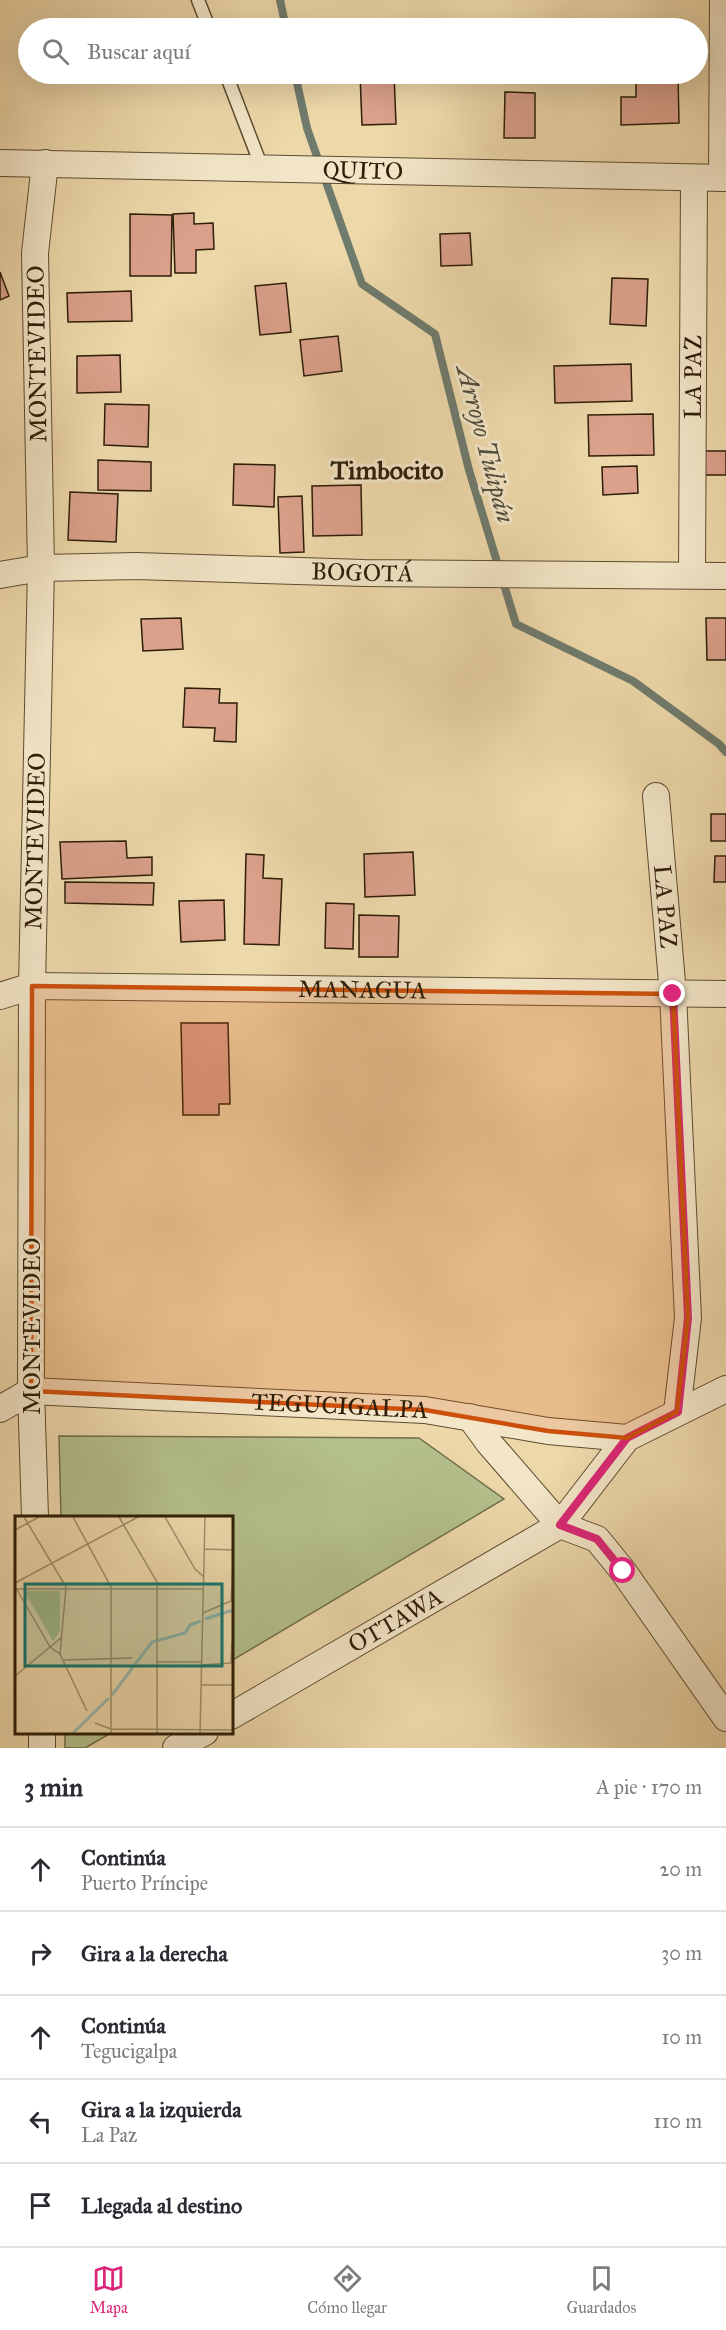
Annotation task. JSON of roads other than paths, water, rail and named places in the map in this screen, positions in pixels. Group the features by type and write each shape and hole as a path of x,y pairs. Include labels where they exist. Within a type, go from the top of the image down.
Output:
{"street":[{"path":"723,0 724,178"},
{"name":"QUITO","path":"0,163 724,178"},
{"name":"MONTEVIDEO","path":"35,1516 31,1391 32,986 41,568 35,254 45,163"},
{"name":"LA PAZ","path":"692,575 694,178"},
{"name":"BOGOTÁ","path":"0,575 41,568 136,566 458,575 726,576"},
{"name":"LA PAZ","path":"656,796 673,994 688,1318 678,1412"},
{"name":"MANAGUA","path":"0,996 32,986 726,994"},
{"path":"560,1525 627,1438 726,1389"},
{"path":"0,1409 31,1391"},
{"name":"TEGUCIGALPA","path":"31,1391 425,1410 548,1431 627,1438"},
{"path":"470,1417 489,1443 560,1525 597,1539 623,1571 726,1718"},
{"name":"OTTAWA","path":"232,1715 560,1525"},
{"path":"176,1748 202,1733"}],"lane":[{"path":"198,0 205,18"},
{"path":"231,84 273,168"}],"waterway":[{"name":"Arroyo Tulipán","path":"280,0 284,18"},
{"name":"Arroyo Tulipán","path":"297,84 307,128 362,284 435,334 469,470 516,624 633,681 719,744 726,752"}],"district":[{"name":"Timbocito","path":"387,470"}]}
